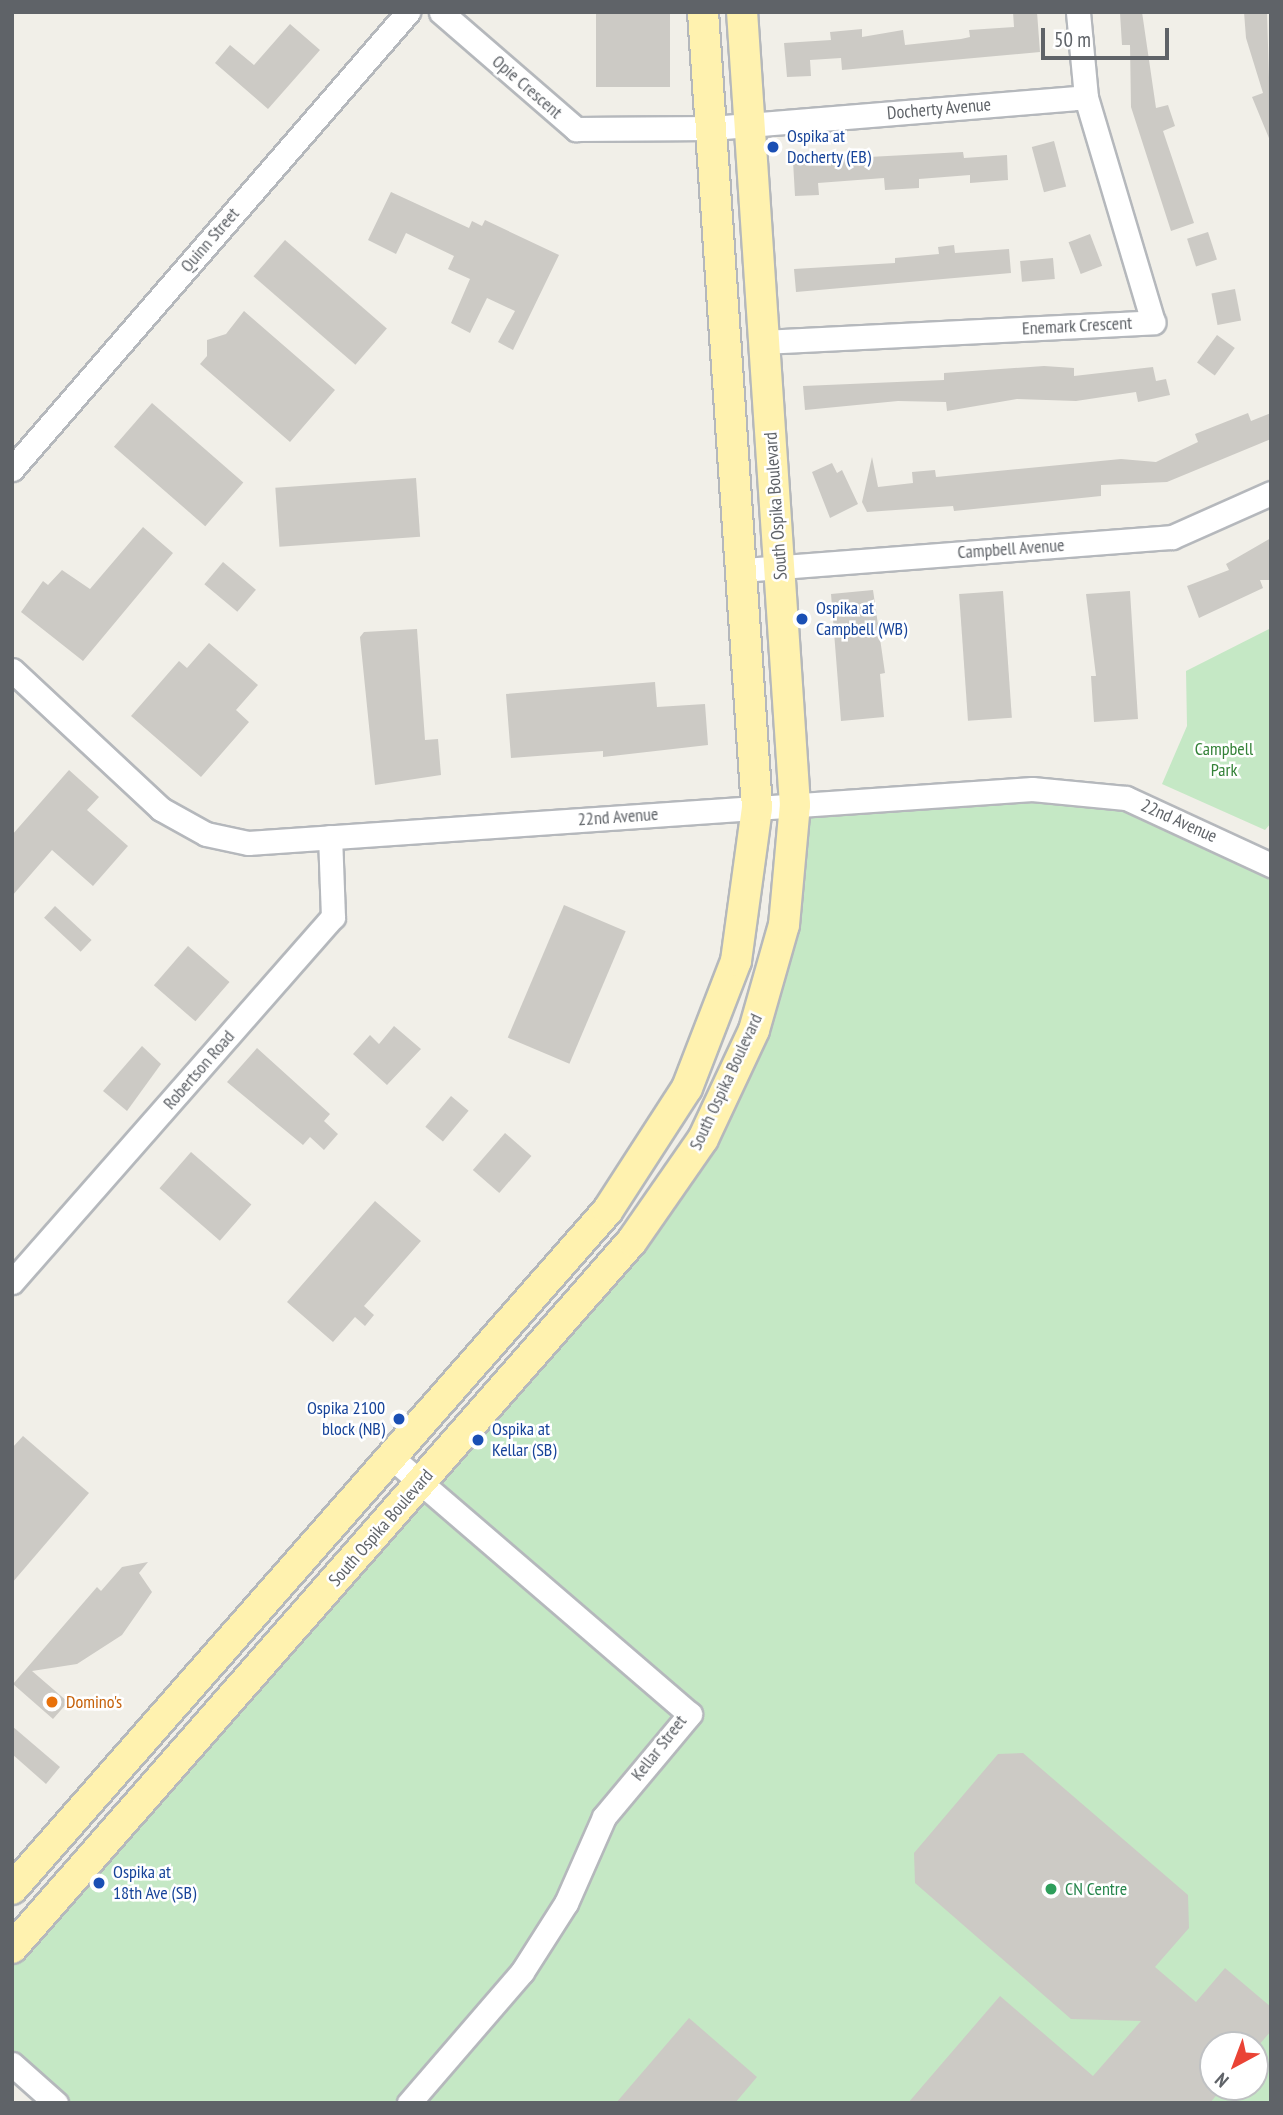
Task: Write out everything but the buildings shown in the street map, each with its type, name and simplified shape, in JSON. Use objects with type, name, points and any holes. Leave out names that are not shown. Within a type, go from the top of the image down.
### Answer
[{"type":"main road","name":"South Ospika Boulevard","points":[[12,1889],[608,1210],[687,1088],[736,961],[757,808],[743,570],[703,12]]},
{"type":"main road","name":"South Ospika Boulevard","points":[[12,1948],[632,1241],[704,1139],[754,1030],[784,925],[795,805],[742,12]]},
{"type":"street","name":"Quinn Street","points":[[12,469],[408,12]]},
{"type":"street","name":"Opie Crescent","points":[[441,12],[576,130],[712,128],[749,124]]},
{"type":"street","name":"Enemark Crescent","points":[[764,342],[1153,322],[1086,97],[1078,12]]},
{"type":"street","name":"Docherty Avenue","points":[[749,124],[1086,97]]},
{"type":"street","name":"Campbell Avenue","points":[[743,570],[1172,537],[1271,493]]},
{"type":"street","name":"22nd Avenue","points":[[12,670],[161,809],[206,834],[248,843],[1032,789],[1126,798],[1271,865]]},
{"type":"street","name":"Robertson Road","points":[[12,1282],[333,917],[330,837]]},
{"type":"street","name":"Kellar Street","points":[[391,1457],[419,1484],[690,1714],[604,1817],[566,1903],[523,1972],[409,2103]]},
{"type":"street","points":[[12,2064],[56,2103]]},
{"type":"green space","name":"Campbell Park","points":[[1271,628],[1271,823],[1265,830],[1162,784],[1187,726],[1186,671]]},
{"type":"green space","points":[[1072,788],[1234,843],[1271,871],[1271,2103],[61,2103],[12,2061],[12,1951],[617,1255],[754,1032],[796,809]]},
{"type":"place","name":"Ospika at Docherty (EB)","points":[[773,147]]},
{"type":"place","name":"Ospika at Campbell (WB)","points":[[802,619]]},
{"type":"place","name":"Ospika 2100 block (NB)","points":[[399,1419]]},
{"type":"place","name":"Ospika at Kellar (SB)","points":[[478,1440]]},
{"type":"place","name":"Domino's","points":[[52,1702]]},
{"type":"place","name":"Ospika at 18th Ave (SB)","points":[[99,1883]]},
{"type":"place","name":"CN Centre","points":[[1051,1889]]}]
